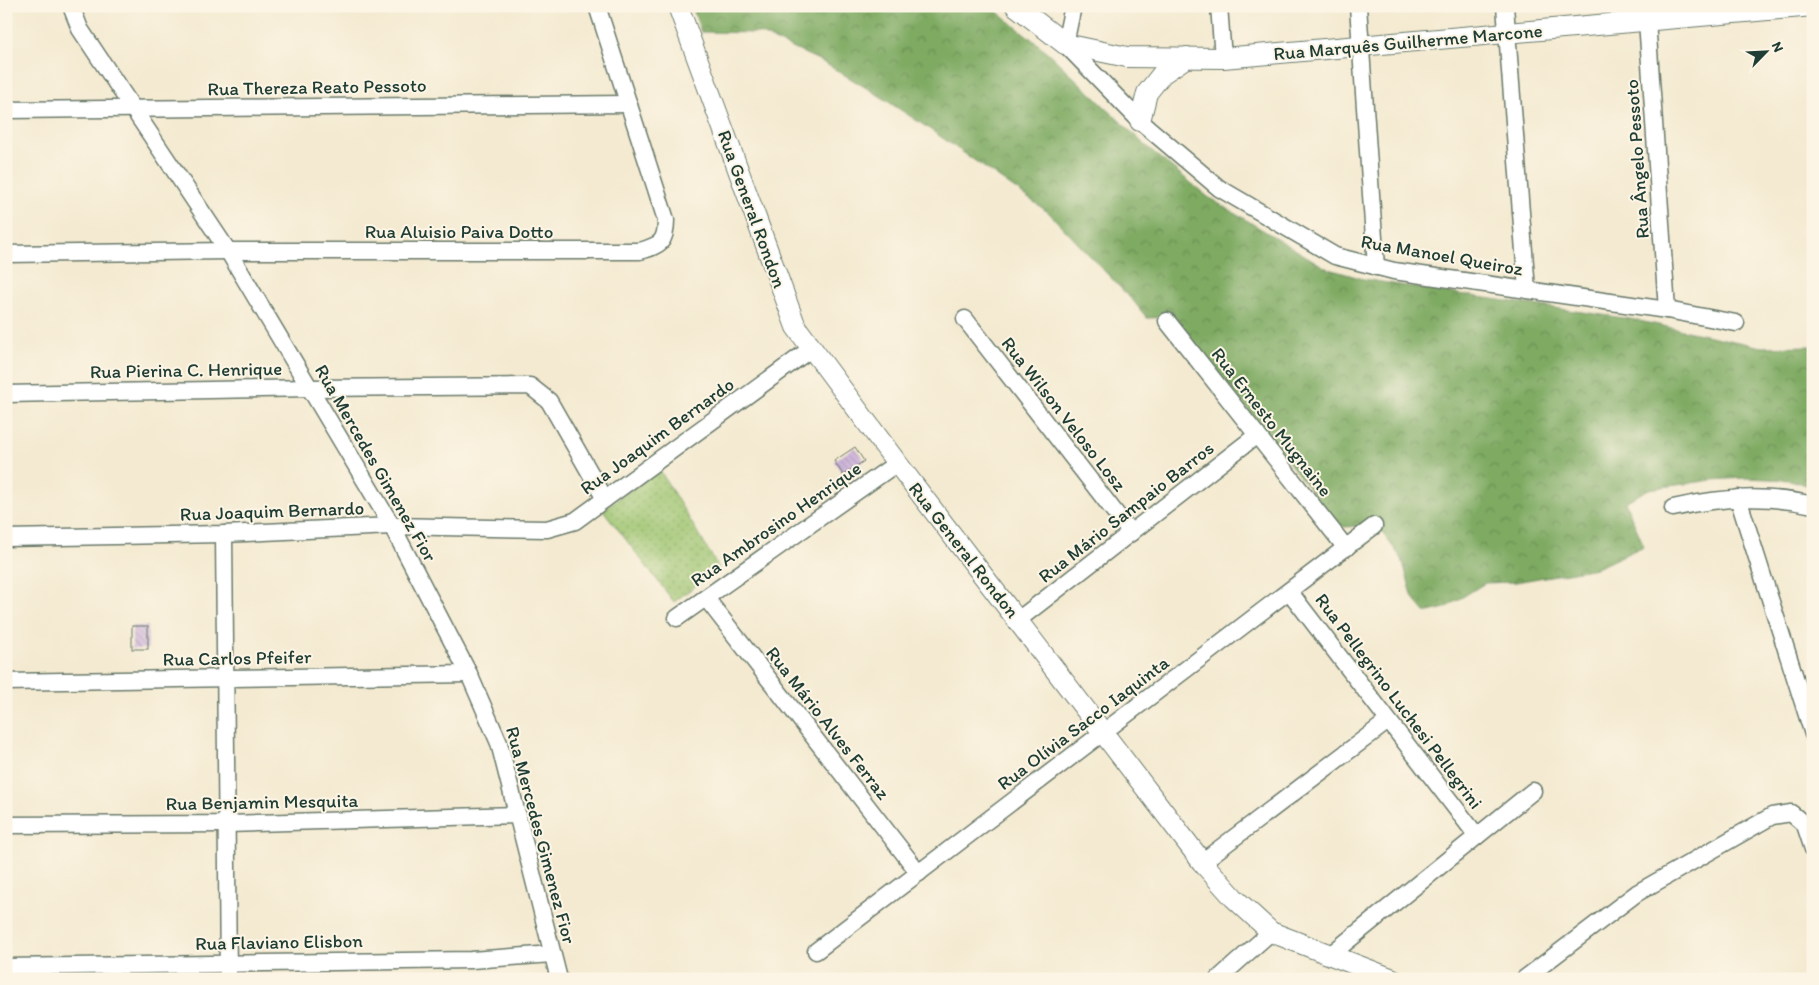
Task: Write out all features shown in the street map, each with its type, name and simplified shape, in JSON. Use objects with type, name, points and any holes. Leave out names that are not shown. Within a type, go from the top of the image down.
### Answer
[{"type":"street","name":"Rua Mercedes Gimenez Fior","points":[[71,6],[80,30],[228,251],[310,388],[392,526],[469,674],[499,743],[559,979]]},
{"type":"street","name":"Rua Aluisio Paiva Dotto","points":[[6,254],[228,251],[640,251],[656,246],[666,234],[666,220],[597,6]]},
{"type":"street","name":"Rua General Rondon","points":[[678,6],[796,326],[812,348],[897,463],[1202,862],[1234,898],[1271,932],[1393,979]]},
{"type":"street","name":"Rua Marquês Guilherme Marcone","points":[[1016,6],[1065,44],[1127,57],[1223,58],[1507,33],[1646,14],[1805,7]]},
{"type":"street","points":[[1065,44],[1072,6]]},
{"type":"street","points":[[1219,6],[1223,58]]},
{"type":"street","points":[[1358,6],[1376,267]]},
{"type":"street","points":[[1505,6],[1527,290]]},
{"type":"street","name":"Rua Ângelo Pessoto","points":[[1646,14],[1667,310]]},
{"type":"street","name":"Rua Manoel Queiroz","points":[[1065,44],[1140,121],[1219,188],[1335,256],[1394,271],[1667,310],[1736,322]]},
{"type":"street","points":[[1140,121],[1148,93],[1162,74],[1187,57]]},
{"type":"street","name":"Rua Thereza Reato Pessoto","points":[[6,110],[629,104]]},
{"type":"street","name":"Rua Wilson Veloso Losz","points":[[964,319],[1131,533]]},
{"type":"street","name":"Rua Ernesto Mugnaine","points":[[1167,321],[1346,548]]},
{"type":"street","name":"Rua Joaquim Bernardo","points":[[6,538],[224,534],[392,526],[547,529],[575,521],[812,348]]},
{"type":"street","name":"Rua Pierina C. Henrique","points":[[6,394],[530,386],[549,401],[604,499]]},
{"type":"street","name":"Rua Mário Sampaio Barros","points":[[1018,620],[1257,436]]},
{"type":"street","name":"Rua Ambrosino Henrique","points":[[677,618],[897,463]]},
{"type":"street","points":[[1673,508],[1694,503],[1738,498],[1777,499],[1813,505]]},
{"type":"street","points":[[1738,498],[1813,734]]},
{"type":"street","name":"Rua Olívia Sacco Iaquinta","points":[[816,951],[1374,526]]},
{"type":"street","points":[[224,534],[228,971]]},
{"type":"street","name":"Rua Pellegrino Luchesi Pellegrini","points":[[1289,591],[1477,836]]},
{"type":"street","name":"Rua Mário Alves Ferraz","points":[[706,598],[918,873]]},
{"type":"street","name":"Rua Carlos Pfeifer","points":[[6,682],[469,674]]},
{"type":"street","points":[[1202,862],[1388,720]]},
{"type":"street","points":[[1330,955],[1533,792]]},
{"type":"street","points":[[1524,979],[1637,893],[1772,816],[1791,813],[1805,825],[1813,849]]},
{"type":"street","name":"Rua Benjamin Mesquita","points":[[6,825],[227,824],[518,815]]},
{"type":"street","points":[[1218,979],[1271,932]]},
{"type":"street","name":"Rua Flaviano Elisbon","points":[[6,967],[228,971],[471,960],[552,954]]},
{"type":"green space","points":[[692,6],[990,6],[1044,49],[1145,145],[1208,197],[1326,268],[1363,279],[1630,319],[1762,347],[1813,346],[1813,487],[1790,480],[1745,478],[1712,480],[1649,489],[1625,502],[1644,546],[1596,568],[1516,582],[1485,583],[1445,608],[1426,613],[1413,598],[1402,559],[1372,519],[1361,526],[1343,527],[1333,519],[1175,317],[1147,318],[1048,212],[875,93],[821,61],[759,33],[701,32]]},
{"type":"green space","points":[[659,469],[719,568],[674,602],[603,510]]},
{"type":"building","points":[[855,447],[864,461],[843,475],[834,461]]},
{"type":"building","points":[[132,626],[148,626],[148,649],[132,649]]}]
